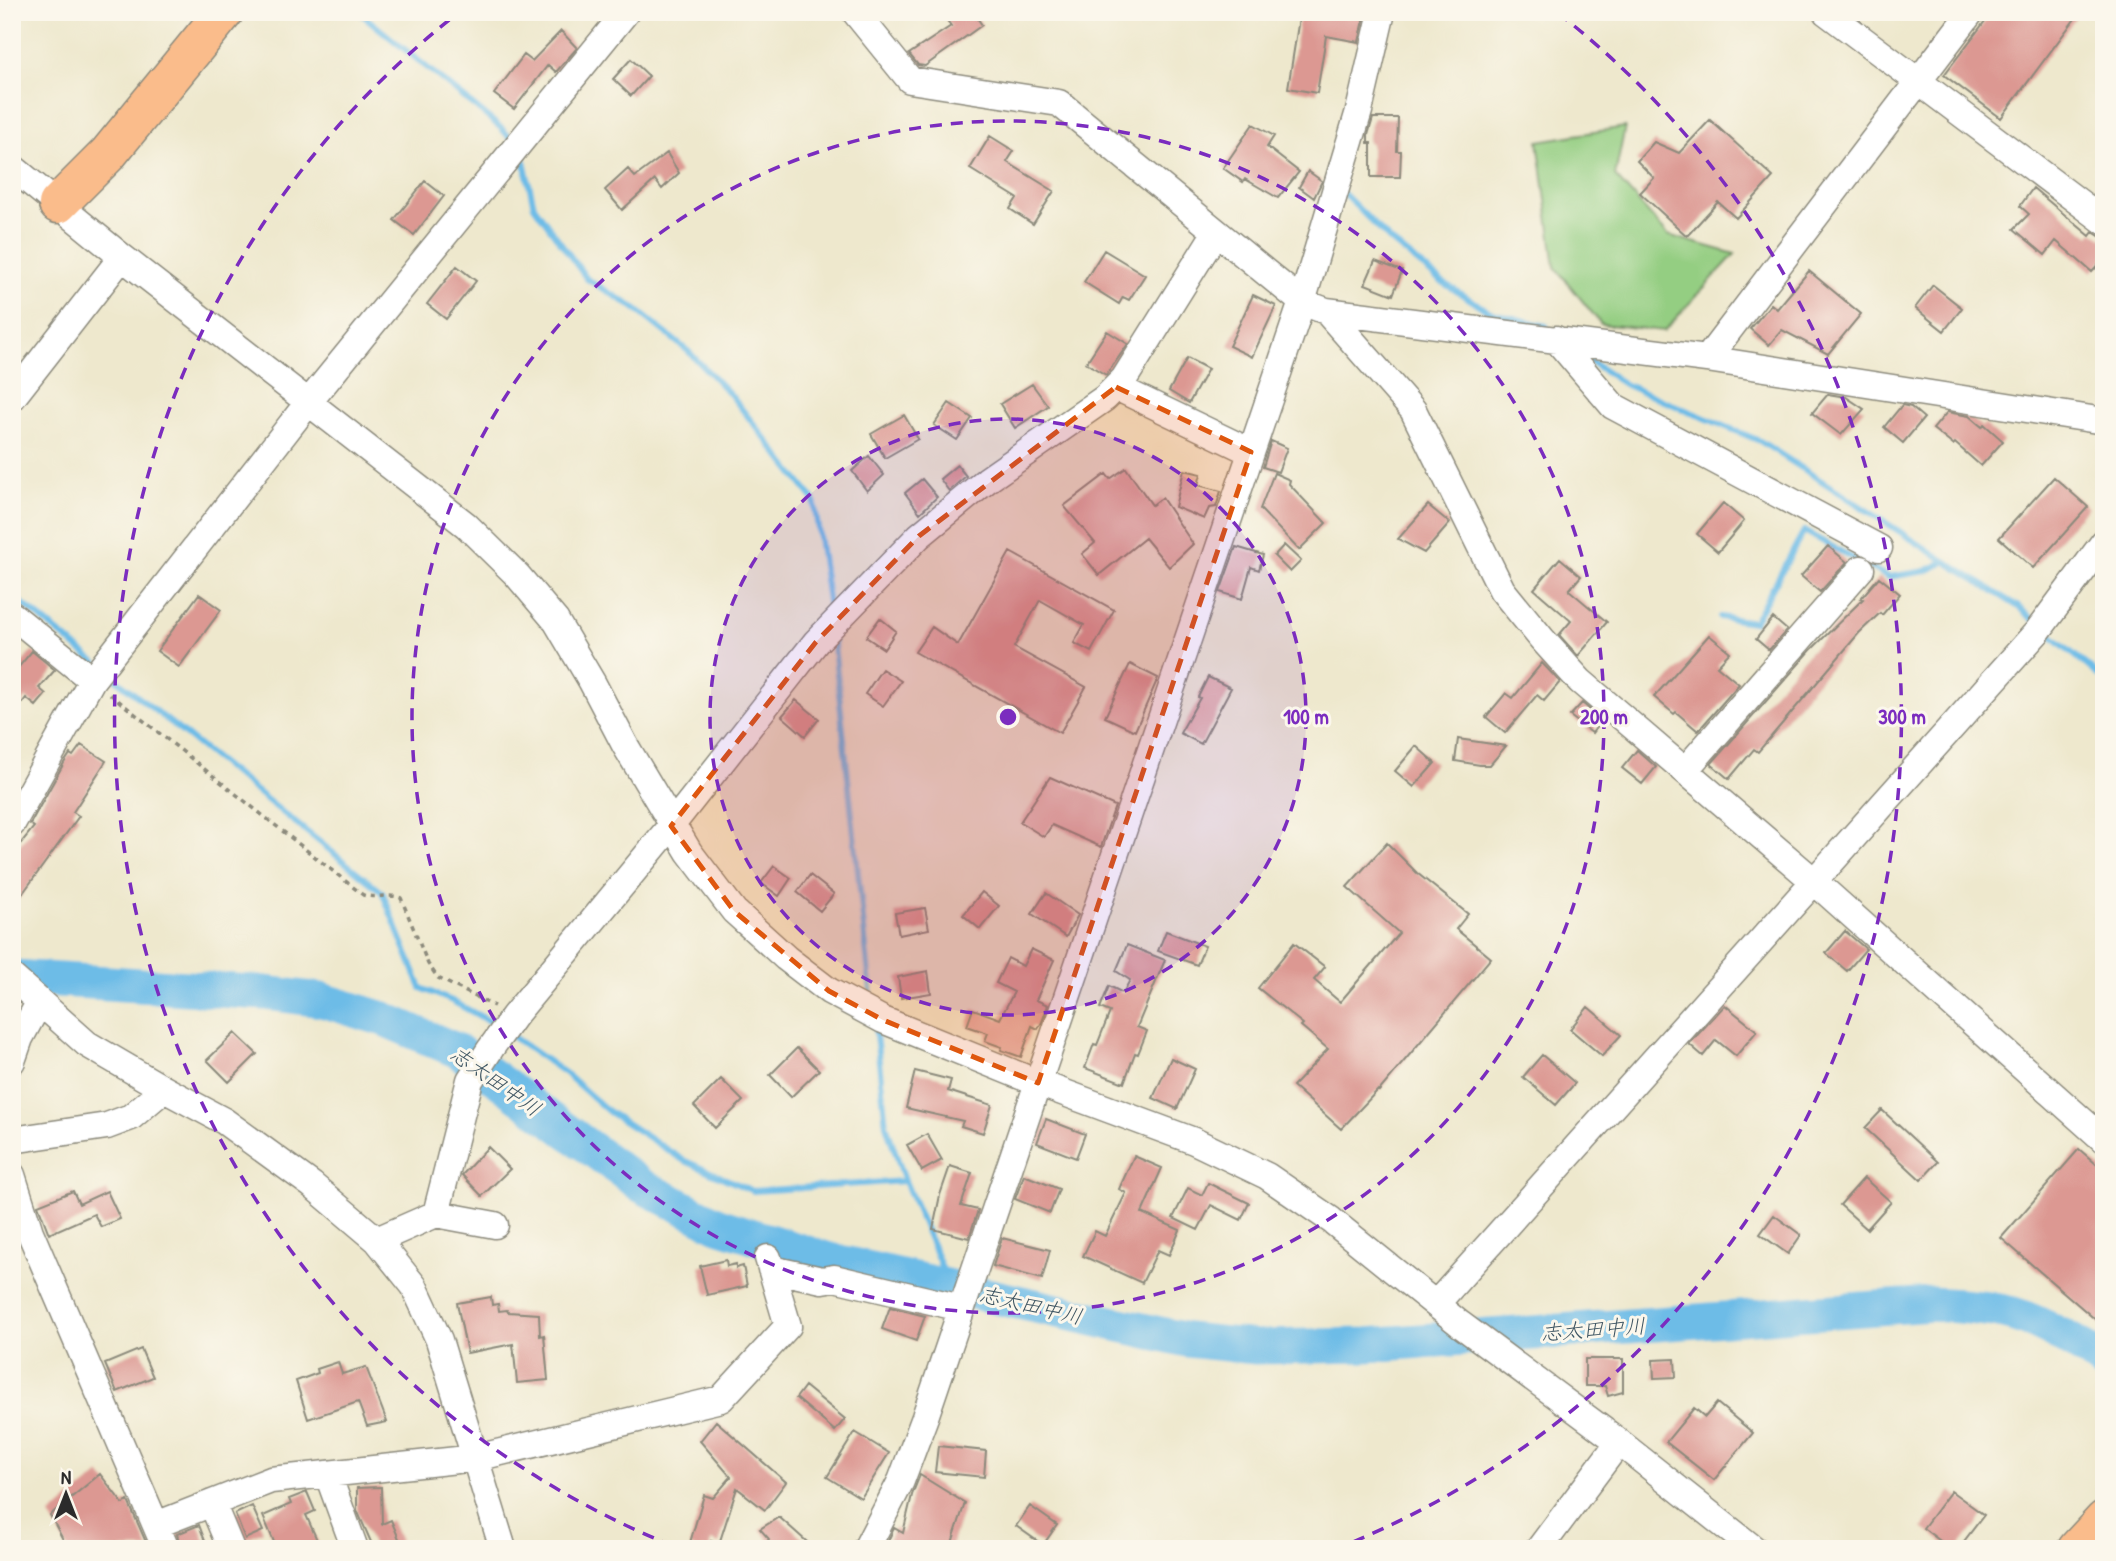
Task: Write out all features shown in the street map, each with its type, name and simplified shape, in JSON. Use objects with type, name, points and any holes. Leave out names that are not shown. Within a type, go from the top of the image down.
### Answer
[{"type":"highway","points":[[58,204],[94,143],[198,12]]},
{"type":"highway","points":[[58,204],[108,154],[224,12]]},
{"type":"highway","points":[[2077,1549],[2104,1521]]},
{"type":"street","points":[[12,824],[92,680],[307,403],[626,12]]},
{"type":"street","points":[[855,12],[910,80],[1059,103],[1216,232],[1314,307],[1413,410],[1502,590],[1580,681],[1815,882],[2104,1140]]},
{"type":"street","points":[[871,1548],[901,1481],[1251,452],[1314,307],[1382,12]]},
{"type":"street","points":[[1826,12],[2104,221]]},
{"type":"street","points":[[1707,359],[1971,12]]},
{"type":"street","points":[[12,167],[307,403],[466,525],[517,575],[556,621],[671,826],[734,911],[786,958],[829,991],[883,1020],[1038,1083],[1194,1141],[1267,1177],[1331,1220],[1460,1324],[1619,1442],[1754,1549]]},
{"type":"street","points":[[436,1214],[470,1080],[503,1032],[816,642],[919,536],[987,480],[1105,397],[1124,379],[1216,232]]},
{"type":"street","points":[[12,398],[122,257]]},
{"type":"street","points":[[1314,307],[1707,359],[2104,421]]},
{"type":"street","points":[[1568,341],[1613,406],[1879,548]]},
{"type":"street","points":[[1116,387],[1251,452]]},
{"type":"street","points":[[1436,1304],[2041,627],[2104,541]]},
{"type":"street","points":[[1685,770],[1861,569]]},
{"type":"street","points":[[12,615],[92,680]]},
{"type":"street","points":[[12,977],[87,1045],[163,1090],[224,1121],[312,1185],[377,1240],[415,1286],[439,1340],[503,1549]]},
{"type":"street","points":[[12,1061],[36,1001]]},
{"type":"street","points":[[12,1140],[107,1126],[131,1117],[163,1090]]},
{"type":"street","points":[[12,1175],[30,1232],[161,1537],[212,1503],[271,1480],[476,1458],[721,1399],[788,1326],[770,1264],[822,1280],[834,1278],[962,1305]]},
{"type":"street","points":[[377,1240],[436,1214],[495,1225]]},
{"type":"street","points":[[1539,1549],[1619,1442]]},
{"type":"street","points":[[328,1475],[355,1549]]},
{"type":"street","points":[[212,1503],[231,1549]]},
{"type":"path","points":[[92,680],[363,895],[377,899],[392,894],[401,898],[428,964],[438,978],[503,1032]]},
{"type":"highlighted area","points":[[1116,387],[1251,452],[1038,1083],[883,1020],[829,991],[734,911],[671,826],[816,642],[919,536]]},
{"type":"green space","points":[[1625,127],[1615,176],[1668,235],[1735,254],[1664,331],[1601,324],[1555,267],[1538,141]]},
{"type":"building","points":[[941,12],[973,12],[982,25],[925,66],[918,65],[909,54],[951,26]]},
{"type":"building","points":[[1300,12],[1346,12],[1365,16],[1359,42],[1326,36],[1317,93],[1288,88]]},
{"type":"building","points":[[1992,12],[2080,12],[2001,118],[1944,75]]},
{"type":"building","points":[[561,31],[577,48],[556,72],[548,65],[514,109],[494,94],[524,55],[532,61]]},
{"type":"building","points":[[631,59],[649,76],[631,96],[613,79]]},
{"type":"building","points":[[1373,118],[1398,118],[1397,151],[1401,151],[1400,177],[1371,177],[1371,143],[1368,143],[1368,135]]},
{"type":"building","points":[[1710,120],[1773,177],[1736,218],[1718,202],[1687,236],[1640,193],[1654,178],[1637,161],[1654,142],[1679,153]]},
{"type":"building","points":[[1253,124],[1274,136],[1267,147],[1299,172],[1278,198],[1245,179],[1243,182],[1223,168]]},
{"type":"building","points":[[990,136],[1014,151],[1007,162],[1054,191],[1033,224],[1010,209],[1017,198],[970,169]]},
{"type":"building","points":[[667,153],[679,173],[662,189],[655,180],[622,210],[605,190],[628,169],[635,177]]},
{"type":"building","points":[[1308,171],[1322,181],[1314,198],[1299,187]]},
{"type":"building","points":[[425,181],[444,196],[414,235],[394,220]]},
{"type":"building","points":[[2033,188],[2090,236],[2093,232],[2104,239],[2104,259],[2092,272],[2056,241],[2045,255],[2014,229],[2029,214],[2020,206]]},
{"type":"building","points":[[1104,250],[1145,275],[1129,300],[1123,297],[1119,304],[1084,282]]},
{"type":"building","points":[[1375,261],[1402,271],[1393,295],[1365,284]]},
{"type":"building","points":[[457,266],[476,281],[446,319],[427,304]]},
{"type":"building","points":[[1809,271],[1861,314],[1828,354],[1782,330],[1769,345],[1750,329],[1771,304],[1777,309]]},
{"type":"building","points":[[1933,285],[1962,308],[1944,331],[1915,308]]},
{"type":"building","points":[[1253,295],[1276,306],[1252,357],[1229,346]]},
{"type":"building","points":[[1107,331],[1128,344],[1106,375],[1086,363]]},
{"type":"building","points":[[1187,358],[1208,369],[1189,403],[1169,391]]},
{"type":"building","points":[[1032,384],[1048,406],[1015,428],[1000,404]]},
{"type":"building","points":[[1828,394],[1846,397],[1864,409],[1841,435],[1812,413]]},
{"type":"building","points":[[949,403],[972,418],[957,440],[934,425]]},
{"type":"building","points":[[1902,405],[1911,407],[1924,418],[1903,443],[1884,427]]},
{"type":"building","points":[[1947,412],[1969,416],[1982,427],[1984,424],[2003,441],[1981,466],[1955,443],[1953,445],[1933,429]]},
{"type":"building","points":[[904,415],[918,439],[885,458],[871,434]]},
{"type":"building","points":[[1271,441],[1287,448],[1278,472],[1263,467]]},
{"type":"building","points":[[869,456],[884,475],[867,491],[852,471]]},
{"type":"building","points":[[957,465],[966,476],[949,491],[940,479]]},
{"type":"building","points":[[1126,468],[1152,505],[1162,498],[1193,544],[1169,567],[1145,538],[1099,575],[1082,554],[1095,543],[1064,506],[1106,474],[1110,479]]},
{"type":"building","points":[[1184,470],[1201,474],[1198,485],[1221,491],[1216,507],[1209,508],[1204,519],[1175,507]]},
{"type":"building","points":[[1274,473],[1290,480],[1289,484],[1326,523],[1299,550],[1260,509]]},
{"type":"building","points":[[2054,477],[2088,507],[2033,568],[1999,538]]},
{"type":"building","points":[[922,479],[937,497],[920,513],[905,493]]},
{"type":"building","points":[[1723,503],[1744,521],[1718,552],[1697,534]]},
{"type":"building","points":[[1428,505],[1450,523],[1424,553],[1398,539]]},
{"type":"building","points":[[1284,545],[1301,561],[1290,572],[1274,556]]},
{"type":"building","points":[[1828,546],[1847,562],[1820,592],[1801,576]]},
{"type":"building","points":[[1236,547],[1263,555],[1259,570],[1251,567],[1242,599],[1220,592]]},
{"type":"building","points":[[1010,552],[1114,610],[1091,652],[1074,643],[1084,625],[1040,600],[1014,647],[1086,687],[1060,733],[915,652],[932,627],[958,645]]},
{"type":"building","points":[[1560,558],[1581,576],[1569,590],[1607,622],[1578,656],[1559,635],[1571,621],[1534,589]]},
{"type":"building","points":[[1879,577],[1900,594],[1882,615],[1880,613],[1859,633],[1758,752],[1754,749],[1729,779],[1711,764],[1811,650],[1863,599],[1861,598]]},
{"type":"building","points":[[199,594],[221,610],[179,667],[157,651]]},
{"type":"building","points":[[880,618],[896,631],[884,649],[866,637]]},
{"type":"building","points":[[1773,618],[1787,630],[1769,650],[1756,639]]},
{"type":"building","points":[[1709,635],[1730,652],[1717,666],[1739,684],[1698,731],[1654,697]]},
{"type":"building","points":[[32,651],[55,670],[39,688],[46,694],[36,706],[26,698],[12,716],[12,675]]},
{"type":"building","points":[[1542,663],[1560,682],[1544,701],[1537,695],[1505,733],[1486,717],[1506,693],[1513,698]]},
{"type":"building","points":[[1130,664],[1158,678],[1135,731],[1105,717]]},
{"type":"building","points":[[882,669],[901,681],[883,706],[865,694]]},
{"type":"building","points":[[1208,677],[1231,688],[1201,744],[1180,733],[1200,698],[1198,697]]},
{"type":"building","points":[[796,700],[819,719],[805,736],[782,716]]},
{"type":"building","points":[[1582,703],[1602,720],[1592,733],[1570,716]]},
{"type":"building","points":[[1458,739],[1506,746],[1490,765],[1480,765],[1455,761]]},
{"type":"building","points":[[81,745],[106,761],[73,812],[79,816],[12,908],[12,854],[34,827],[30,824],[64,763]]},
{"type":"building","points":[[1416,746],[1435,763],[1414,787],[1395,771]]},
{"type":"building","points":[[1637,750],[1656,767],[1642,784],[1622,768]]},
{"type":"building","points":[[1050,777],[1115,806],[1101,847],[1052,825],[1044,837],[1020,822]]},
{"type":"building","points":[[1387,843],[1417,873],[1468,914],[1456,929],[1491,958],[1379,1091],[1341,1129],[1293,1086],[1328,1049],[1301,1026],[1303,1024],[1258,988],[1294,943],[1325,967],[1314,980],[1340,1002],[1399,933],[1347,887]]},
{"type":"building","points":[[774,866],[791,878],[779,896],[761,883]]},
{"type":"building","points":[[810,875],[834,894],[820,911],[797,892]]},
{"type":"building","points":[[982,892],[999,906],[980,929],[963,915]]},
{"type":"building","points":[[1046,893],[1078,915],[1066,937],[1032,914]]},
{"type":"building","points":[[925,908],[929,929],[899,935],[895,913]]},
{"type":"building","points":[[1166,931],[1205,946],[1197,965],[1158,951]]},
{"type":"building","points":[[1845,931],[1866,949],[1847,971],[1826,953]]},
{"type":"building","points":[[1127,945],[1165,960],[1137,1027],[1147,1031],[1124,1083],[1085,1068],[1110,1012],[1100,1008],[1109,986],[1123,993],[1130,980],[1116,971]]},
{"type":"building","points":[[1031,949],[1054,960],[1036,1000],[1048,1005],[1038,1029],[1032,1026],[1021,1057],[985,1041],[988,1033],[967,1026],[973,1009],[1000,1019],[1014,992],[996,983],[1008,958],[1023,966]]},
{"type":"building","points":[[928,971],[931,993],[901,998],[898,977]]},
{"type":"building","points":[[1725,1005],[1757,1031],[1736,1056],[1716,1040],[1703,1056],[1689,1044]]},
{"type":"building","points":[[1588,1007],[1621,1035],[1602,1056],[1570,1029]]},
{"type":"building","points":[[235,1033],[257,1054],[229,1082],[207,1060]]},
{"type":"building","points":[[797,1048],[819,1070],[791,1097],[770,1075]]},
{"type":"building","points":[[1542,1055],[1575,1083],[1556,1105],[1523,1077]]},
{"type":"building","points":[[1171,1058],[1195,1069],[1177,1109],[1153,1098]]},
{"type":"building","points":[[915,1071],[951,1080],[948,1091],[992,1105],[983,1133],[961,1126],[963,1121],[906,1108]]},
{"type":"building","points":[[721,1079],[743,1101],[715,1128],[694,1106]]},
{"type":"building","points":[[1882,1110],[1938,1162],[1921,1180],[1865,1128]]},
{"type":"building","points":[[1046,1119],[1085,1134],[1076,1158],[1037,1143]]},
{"type":"building","points":[[927,1134],[942,1160],[922,1171],[907,1145]]},
{"type":"building","points":[[488,1147],[510,1169],[482,1196],[462,1175]]},
{"type":"building","points":[[2079,1149],[2104,1171],[2104,1327],[2001,1238]]},
{"type":"building","points":[[1134,1156],[1162,1168],[1142,1213],[1180,1230],[1169,1255],[1158,1250],[1142,1283],[1083,1256],[1095,1231],[1105,1236],[1126,1193],[1119,1189]]},
{"type":"building","points":[[950,1166],[972,1173],[961,1206],[978,1210],[969,1238],[933,1229]]},
{"type":"building","points":[[1024,1175],[1059,1189],[1050,1213],[1015,1199]]},
{"type":"building","points":[[1864,1178],[1891,1202],[1867,1229],[1840,1205]]},
{"type":"building","points":[[1208,1183],[1249,1203],[1241,1220],[1211,1205],[1198,1230],[1173,1218],[1188,1188],[1202,1195]]},
{"type":"building","points":[[73,1191],[79,1204],[107,1191],[120,1219],[101,1227],[94,1214],[49,1234],[38,1205]]},
{"type":"building","points":[[1774,1215],[1801,1235],[1788,1254],[1760,1234]]},
{"type":"building","points":[[1002,1238],[1050,1250],[1042,1279],[993,1266]]},
{"type":"building","points":[[726,1260],[727,1266],[743,1266],[747,1286],[707,1295],[700,1266]]},
{"type":"building","points":[[491,1297],[492,1305],[498,1304],[499,1311],[539,1314],[540,1336],[544,1335],[548,1380],[517,1383],[513,1344],[467,1353],[457,1303]]},
{"type":"building","points":[[890,1307],[925,1316],[916,1341],[882,1329]]},
{"type":"building","points":[[141,1349],[153,1377],[117,1392],[105,1364]]},
{"type":"building","points":[[1585,1359],[1623,1359],[1623,1392],[1608,1396],[1605,1386],[1585,1386]]},
{"type":"building","points":[[1675,1359],[1676,1377],[1654,1378],[1653,1360]]},
{"type":"building","points":[[338,1362],[342,1374],[366,1367],[387,1422],[367,1426],[358,1402],[308,1419],[296,1381],[318,1373],[317,1369]]},
{"type":"building","points":[[805,1386],[845,1419],[835,1431],[796,1398]]},
{"type":"building","points":[[1717,1403],[1753,1433],[1714,1480],[1666,1442],[1694,1408],[1705,1417]]},
{"type":"building","points":[[716,1421],[786,1482],[765,1510],[737,1488],[719,1544],[711,1541],[709,1549],[700,1549],[689,1546],[704,1495],[713,1498],[731,1477],[700,1441]]},
{"type":"building","points":[[855,1432],[889,1453],[861,1498],[827,1477]]},
{"type":"building","points":[[938,1446],[986,1451],[984,1477],[935,1472]]},
{"type":"building","points":[[100,1474],[123,1504],[128,1501],[149,1549],[68,1549],[50,1515]]},
{"type":"building","points":[[920,1475],[965,1503],[950,1549],[898,1549],[887,1543],[894,1528],[903,1533]]},
{"type":"building","points":[[381,1487],[382,1524],[391,1520],[400,1541],[382,1549],[374,1549],[357,1510],[357,1488]]},
{"type":"building","points":[[1951,1491],[1984,1515],[1958,1549],[1951,1549],[1923,1528]]},
{"type":"building","points":[[307,1492],[315,1511],[306,1515],[321,1549],[277,1549],[263,1516],[291,1504],[289,1499]]},
{"type":"building","points":[[252,1506],[263,1531],[245,1539],[235,1514]]},
{"type":"building","points":[[1030,1506],[1057,1525],[1043,1545],[1016,1526]]},
{"type":"building","points":[[779,1517],[815,1549],[761,1549],[769,1539],[760,1529]]},
{"type":"building","points":[[199,1525],[208,1549],[181,1549],[177,1534]]},
{"type":"waterway","points":[[359,12],[501,128],[513,141]]},
{"type":"waterway","points":[[522,152],[534,206],[587,279],[633,307],[688,351],[730,394],[814,500],[830,615]]},
{"type":"waterway","points":[[1343,193],[1392,242],[1442,282],[1492,313],[1546,326]]},
{"type":"waterway","points":[[1588,360],[1624,384],[1760,441],[1945,561]]},
{"type":"waterway","points":[[1720,617],[1754,622],[1804,531],[1858,561]]},
{"type":"waterway","points":[[1868,566],[1888,577],[1926,571],[1945,561],[2017,606],[2035,621]]},
{"type":"waterway","points":[[12,595],[96,663]]},
{"type":"waterway","points":[[2046,631],[2104,680]]},
{"type":"waterway","points":[[833,636],[872,1004]]},
{"type":"waterway","points":[[107,672],[382,892],[421,988],[498,1026]]},
{"type":"waterway","name":"志太田中川","points":[[12,977],[266,993],[322,1000],[384,1019],[458,1051],[642,1186],[718,1225],[826,1259],[1187,1340],[1256,1347],[1367,1345],[1932,1304],[1983,1308],[2013,1314],[2061,1335],[2104,1364]]},
{"type":"waterway","points":[[875,1026],[886,1125],[905,1181],[950,1287]]},
{"type":"waterway","points":[[510,1035],[565,1073],[609,1112],[683,1160],[753,1191],[905,1181]]}]
